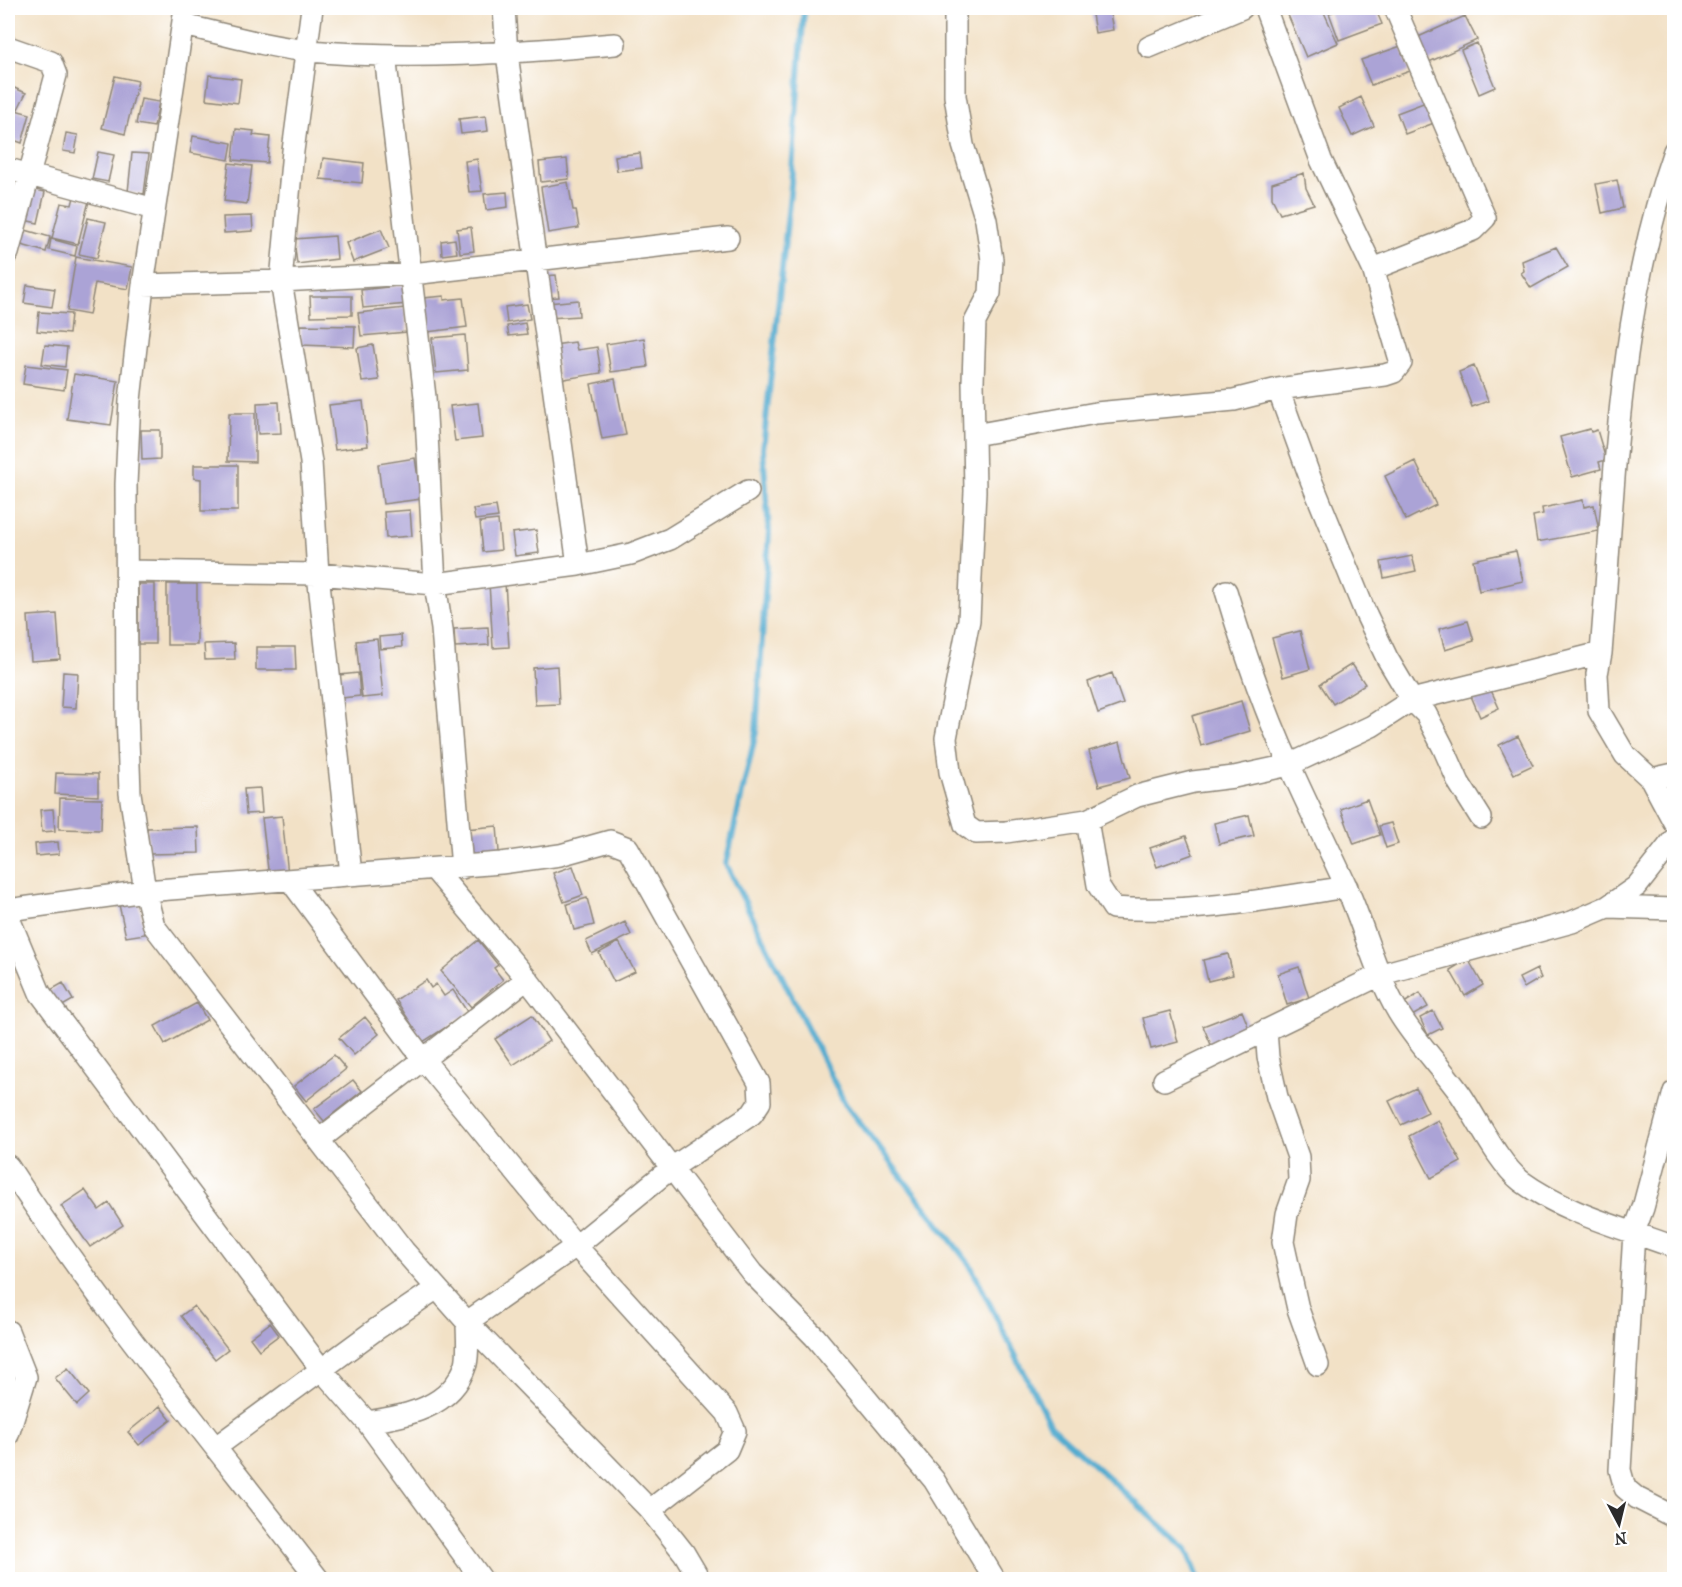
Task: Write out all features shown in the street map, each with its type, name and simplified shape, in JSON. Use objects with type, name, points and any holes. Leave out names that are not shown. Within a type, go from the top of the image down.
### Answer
[{"type":"street","points":[[312,8],[281,281],[311,462],[318,574],[351,874]]},
{"type":"street","points":[[504,8],[507,54],[578,565]]},
{"type":"street","points":[[955,8],[955,96],[963,145],[986,220],[992,260],[990,294],[975,322],[975,491],[969,620],[946,738],[950,772],[965,825],[976,833],[1006,832],[1087,820],[1137,796],[1193,782],[1234,777],[1289,765],[1372,726],[1412,700],[1601,653]]},
{"type":"street","points":[[1149,47],[1242,8]]},
{"type":"street","points":[[974,435],[1096,414],[1234,400],[1278,389],[1385,375],[1394,372],[1401,363],[1397,343],[1373,269],[1321,160],[1265,8]]},
{"type":"street","points":[[1373,269],[1473,230],[1485,218],[1395,8]]},
{"type":"street","points":[[615,44],[507,54],[385,55],[306,51],[184,16],[143,285],[130,400],[126,484],[128,571],[126,711],[130,794],[145,891],[154,926],[404,1251],[467,1322],[650,1510],[684,1553],[700,1580]]},
{"type":"street","points":[[8,47],[51,62],[55,68],[45,119],[17,172],[8,253]]},
{"type":"street","points":[[385,55],[425,397],[435,584],[442,628],[462,868]]},
{"type":"street","points":[[1674,151],[1635,298],[1622,385],[1601,653],[1597,674],[1599,711],[1625,755],[1651,779],[1674,822]]},
{"type":"street","points":[[17,172],[154,209]]},
{"type":"street","points":[[143,285],[412,274],[728,238]]},
{"type":"street","points":[[1278,389],[1311,480],[1365,612],[1387,658],[1412,700],[1426,714],[1459,783],[1481,818]]},
{"type":"street","points":[[128,571],[318,574],[435,584],[578,565],[631,554],[670,539],[748,491]]},
{"type":"street","points":[[1226,591],[1246,657],[1289,765],[1347,887],[1397,1010],[1418,1041],[1460,1095],[1490,1142],[1519,1179],[1568,1209],[1597,1222],[1634,1232],[1674,1247]]},
{"type":"street","points":[[1651,779],[1674,774]]},
{"type":"street","points":[[1087,820],[1098,885],[1113,908],[1143,910],[1233,904],[1347,887]]},
{"type":"street","points":[[1164,1080],[1382,974],[1572,922],[1607,907],[1637,886],[1674,839]]},
{"type":"street","points":[[8,910],[145,891],[351,874],[462,868],[560,855],[610,841],[628,848],[759,1083],[760,1102],[752,1114],[670,1169],[576,1246],[467,1322]]},
{"type":"street","points":[[434,869],[527,979],[670,1169],[752,1273],[815,1337],[927,1472],[981,1553],[995,1580]]},
{"type":"street","points":[[290,880],[423,1059],[576,1246],[727,1413],[735,1431],[727,1450],[650,1510]]},
{"type":"street","points":[[1607,907],[1674,909]]},
{"type":"street","points":[[8,916],[40,993],[321,1369],[367,1422],[482,1580]]},
{"type":"street","points":[[320,1139],[527,979]]},
{"type":"street","points":[[1266,1030],[1268,1057],[1277,1097],[1298,1157],[1299,1180],[1287,1214],[1283,1242],[1298,1309],[1318,1365]]},
{"type":"street","points":[[1674,1092],[1643,1208],[1634,1232],[1620,1470],[1625,1488],[1637,1498],[1674,1517]]},
{"type":"street","points":[[8,1166],[37,1212],[319,1580]]},
{"type":"street","points":[[216,1447],[321,1369],[437,1288]]},
{"type":"street","points":[[367,1422],[428,1408],[442,1399],[455,1386],[466,1364],[467,1322]]},
{"type":"street","points":[[8,1332],[26,1377],[8,1435]]},
{"type":"building","points":[[1091,8],[1109,8],[1113,30],[1095,33]]},
{"type":"building","points":[[1285,8],[1322,8],[1338,43],[1306,57]]},
{"type":"building","points":[[1344,8],[1375,8],[1382,24],[1339,40],[1329,13]]},
{"type":"building","points":[[1465,16],[1477,40],[1427,63],[1416,38]]},
{"type":"building","points":[[1477,43],[1495,87],[1479,94],[1461,50]]},
{"type":"building","points":[[1401,46],[1410,71],[1371,85],[1361,60]]},
{"type":"building","points":[[209,75],[241,79],[238,103],[206,99]]},
{"type":"building","points":[[115,76],[138,81],[125,134],[102,128]]},
{"type":"building","points":[[12,87],[26,93],[18,109],[8,104]]},
{"type":"building","points":[[1361,97],[1374,126],[1352,136],[1339,108]]},
{"type":"building","points":[[141,99],[159,102],[154,127],[136,124]]},
{"type":"building","points":[[1426,102],[1434,123],[1405,134],[1397,113]]},
{"type":"building","points":[[8,108],[30,114],[22,143],[8,138]]},
{"type":"building","points":[[486,116],[488,131],[461,134],[459,119]]},
{"type":"building","points":[[236,129],[254,131],[253,135],[270,137],[267,163],[233,160]]},
{"type":"building","points":[[66,133],[78,135],[75,153],[63,151]]},
{"type":"building","points":[[193,136],[232,143],[229,160],[190,153]]},
{"type":"building","points":[[98,152],[114,155],[108,182],[92,179]]},
{"type":"building","points":[[132,153],[149,154],[144,194],[128,192]]},
{"type":"building","points":[[640,153],[642,168],[617,171],[615,156]]},
{"type":"building","points":[[323,158],[364,163],[362,183],[320,179]]},
{"type":"building","points":[[477,159],[482,191],[469,192],[465,161]]},
{"type":"building","points":[[567,159],[569,179],[541,182],[539,162]]},
{"type":"building","points":[[229,163],[252,166],[247,204],[224,201]]},
{"type":"building","points":[[1304,173],[1306,188],[1314,204],[1280,214],[1272,198],[1272,183]]},
{"type":"building","points":[[1617,180],[1623,208],[1602,213],[1596,184]]},
{"type":"building","points":[[568,182],[579,228],[548,233],[541,187]]},
{"type":"building","points":[[31,189],[45,192],[38,223],[24,220]]},
{"type":"building","points":[[507,192],[508,207],[486,210],[484,194]]},
{"type":"building","points":[[74,197],[89,201],[78,244],[52,238],[61,203],[72,205]]},
{"type":"building","points":[[252,216],[253,231],[224,233],[223,217]]},
{"type":"building","points":[[88,218],[106,222],[97,258],[79,254]]},
{"type":"building","points":[[471,227],[474,251],[460,253],[457,229]]},
{"type":"building","points":[[22,229],[50,237],[46,252],[18,244]]},
{"type":"building","points":[[381,229],[389,248],[353,262],[346,243]]},
{"type":"building","points":[[335,236],[337,259],[297,264],[294,239]]},
{"type":"building","points":[[51,239],[77,246],[75,256],[49,250]]},
{"type":"building","points":[[455,239],[457,253],[442,255],[441,241]]},
{"type":"building","points":[[1556,247],[1568,267],[1531,288],[1521,273],[1524,271],[1522,261]]},
{"type":"building","points":[[76,257],[132,267],[128,289],[95,283],[89,315],[67,311]]},
{"type":"building","points":[[556,275],[559,297],[546,298],[544,276]]},
{"type":"building","points":[[27,285],[55,289],[52,307],[24,303]]},
{"type":"building","points":[[406,285],[408,304],[363,308],[361,290]]},
{"type":"building","points":[[310,296],[352,296],[352,315],[311,316]]},
{"type":"building","points":[[444,296],[444,300],[463,298],[467,327],[427,332],[423,298]]},
{"type":"building","points":[[578,300],[579,316],[549,318],[548,303]]},
{"type":"building","points":[[527,304],[530,319],[507,323],[505,307]]},
{"type":"building","points":[[405,308],[407,332],[361,336],[358,313]]},
{"type":"building","points":[[39,312],[71,314],[69,334],[37,331]]},
{"type":"building","points":[[525,323],[527,334],[509,336],[507,326]]},
{"type":"building","points":[[301,325],[355,326],[354,347],[301,345]]},
{"type":"building","points":[[465,335],[468,370],[436,373],[432,338]]},
{"type":"building","points":[[644,338],[648,367],[611,372],[606,344]]},
{"type":"building","points":[[575,342],[577,350],[597,347],[601,373],[559,380],[554,345]]},
{"type":"building","points":[[45,345],[67,347],[65,367],[42,364]]},
{"type":"building","points":[[373,345],[379,380],[362,382],[357,348]]},
{"type":"building","points":[[26,365],[67,370],[64,390],[23,384]]},
{"type":"building","points":[[1474,366],[1488,401],[1472,407],[1459,372]]},
{"type":"building","points":[[74,374],[118,381],[111,425],[67,419]]},
{"type":"building","points":[[615,379],[626,435],[602,439],[591,384]]},
{"type":"building","points":[[363,401],[368,446],[335,450],[329,405]]},
{"type":"building","points":[[279,402],[281,433],[258,434],[257,403]]},
{"type":"building","points":[[478,403],[482,438],[455,441],[450,406]]},
{"type":"building","points":[[229,413],[255,413],[255,462],[228,461]]},
{"type":"building","points":[[1590,429],[1591,432],[1597,430],[1606,460],[1599,462],[1601,469],[1572,477],[1560,437]]},
{"type":"building","points":[[141,430],[160,430],[160,459],[142,460]]},
{"type":"building","points":[[415,458],[421,499],[383,504],[378,464]]},
{"type":"building","points":[[1415,461],[1436,505],[1406,520],[1385,476]]},
{"type":"building","points":[[194,465],[238,465],[238,511],[201,511],[201,479],[194,478]]},
{"type":"building","points":[[1583,500],[1584,507],[1594,505],[1599,531],[1537,542],[1533,516],[1543,514],[1542,508]]},
{"type":"building","points":[[496,506],[498,517],[475,520],[473,509]]},
{"type":"building","points":[[410,510],[412,536],[386,538],[384,512]]},
{"type":"building","points":[[498,520],[501,550],[483,552],[480,522]]},
{"type":"building","points":[[536,530],[539,553],[515,556],[512,533]]},
{"type":"building","points":[[1516,551],[1523,581],[1479,591],[1473,560]]},
{"type":"building","points":[[1412,556],[1416,571],[1384,578],[1381,562]]},
{"type":"building","points":[[505,582],[509,647],[493,648],[489,583]]},
{"type":"building","points":[[138,584],[155,584],[155,644],[138,644]]},
{"type":"building","points":[[167,584],[197,584],[197,645],[167,645]]},
{"type":"building","points":[[57,614],[60,659],[31,661],[28,616]]},
{"type":"building","points":[[1468,621],[1474,641],[1445,650],[1439,629]]},
{"type":"building","points":[[488,627],[489,645],[455,647],[454,629]]},
{"type":"building","points":[[1300,631],[1310,669],[1283,677],[1272,638]]},
{"type":"building","points":[[401,635],[402,647],[380,649],[379,637]]},
{"type":"building","points":[[377,639],[383,696],[362,698],[356,641]]},
{"type":"building","points":[[234,643],[235,659],[205,660],[204,644]]},
{"type":"building","points":[[256,647],[295,647],[296,670],[256,670]]},
{"type":"building","points":[[1352,664],[1365,684],[1333,704],[1320,684]]},
{"type":"building","points":[[557,666],[559,704],[535,705],[533,668]]},
{"type":"building","points":[[63,672],[78,673],[76,708],[61,707]]},
{"type":"building","points":[[358,673],[360,696],[332,699],[330,676]]},
{"type":"building","points":[[1112,673],[1123,704],[1098,713],[1088,682]]},
{"type":"building","points":[[1490,688],[1499,708],[1480,717],[1471,696]]},
{"type":"building","points":[[1241,701],[1250,731],[1201,746],[1192,716]]},
{"type":"building","points":[[1518,736],[1533,765],[1514,774],[1499,745]]},
{"type":"building","points":[[1120,742],[1130,778],[1099,786],[1089,751]]},
{"type":"building","points":[[56,773],[98,774],[98,796],[55,794]]},
{"type":"building","points":[[260,788],[262,813],[246,814],[244,789]]},
{"type":"building","points":[[60,798],[102,799],[101,830],[59,829]]},
{"type":"building","points":[[1367,799],[1380,835],[1354,844],[1341,809]]},
{"type":"building","points":[[53,809],[55,831],[42,832],[40,810]]},
{"type":"building","points":[[1249,815],[1254,836],[1219,844],[1214,823]]},
{"type":"building","points":[[282,816],[288,875],[269,878],[262,818]]},
{"type":"building","points":[[1391,823],[1398,844],[1386,848],[1379,826]]},
{"type":"building","points":[[497,826],[499,852],[468,856],[465,829]]},
{"type":"building","points":[[198,827],[199,853],[148,854],[147,828]]},
{"type":"building","points":[[1186,836],[1193,854],[1157,867],[1150,848]]},
{"type":"building","points":[[58,842],[59,854],[36,856],[35,844]]},
{"type":"building","points":[[573,866],[583,895],[564,902],[553,873]]},
{"type":"building","points":[[137,896],[145,934],[126,937],[118,900]]},
{"type":"building","points":[[587,898],[594,925],[574,930],[567,904]]},
{"type":"building","points":[[625,922],[631,935],[592,954],[586,941]]},
{"type":"building","points":[[478,940],[498,965],[494,968],[503,980],[471,1007],[441,971]]},
{"type":"building","points":[[619,942],[635,972],[614,982],[599,953]]},
{"type":"building","points":[[1228,954],[1233,975],[1208,981],[1203,960]]},
{"type":"building","points":[[1468,959],[1483,985],[1465,996],[1450,970]]},
{"type":"building","points":[[1299,967],[1309,998],[1287,1005],[1278,974]]},
{"type":"building","points":[[1537,969],[1541,978],[1524,988],[1519,978]]},
{"type":"building","points":[[426,980],[431,988],[436,984],[444,996],[453,990],[468,1013],[423,1042],[396,1000]]},
{"type":"building","points":[[63,983],[73,1000],[59,1008],[49,991]]},
{"type":"building","points":[[1420,993],[1428,1007],[1412,1016],[1404,1003]]},
{"type":"building","points":[[197,1003],[207,1020],[165,1044],[155,1026]]},
{"type":"building","points":[[1170,1011],[1178,1042],[1151,1049],[1143,1018]]},
{"type":"building","points":[[1242,1011],[1250,1031],[1212,1047],[1203,1026]]},
{"type":"building","points":[[1433,1011],[1442,1028],[1428,1035],[1420,1018]]},
{"type":"building","points":[[532,1015],[549,1041],[513,1065],[495,1039]]},
{"type":"building","points":[[365,1017],[379,1034],[354,1055],[339,1038]]},
{"type":"building","points":[[334,1055],[346,1069],[306,1101],[294,1086]]},
{"type":"building","points":[[353,1080],[362,1091],[324,1121],[314,1109]]},
{"type":"building","points":[[1416,1088],[1428,1112],[1401,1125],[1389,1101]]},
{"type":"building","points":[[1438,1120],[1461,1162],[1431,1178],[1409,1136]]},
{"type":"building","points":[[85,1190],[99,1210],[109,1203],[123,1225],[90,1247],[61,1206]]},
{"type":"building","points":[[194,1306],[228,1349],[215,1359],[181,1316]]},
{"type":"building","points":[[270,1323],[279,1335],[259,1350],[250,1338]]},
{"type":"building","points":[[68,1368],[89,1394],[77,1405],[55,1378]]},
{"type":"building","points":[[160,1406],[171,1420],[139,1445],[128,1432]]},
{"type":"waterway","points":[[804,8],[791,184],[763,449],[769,532],[756,732],[726,864],[845,1104],[970,1265],[1051,1426],[1187,1549],[1199,1580]]}]
